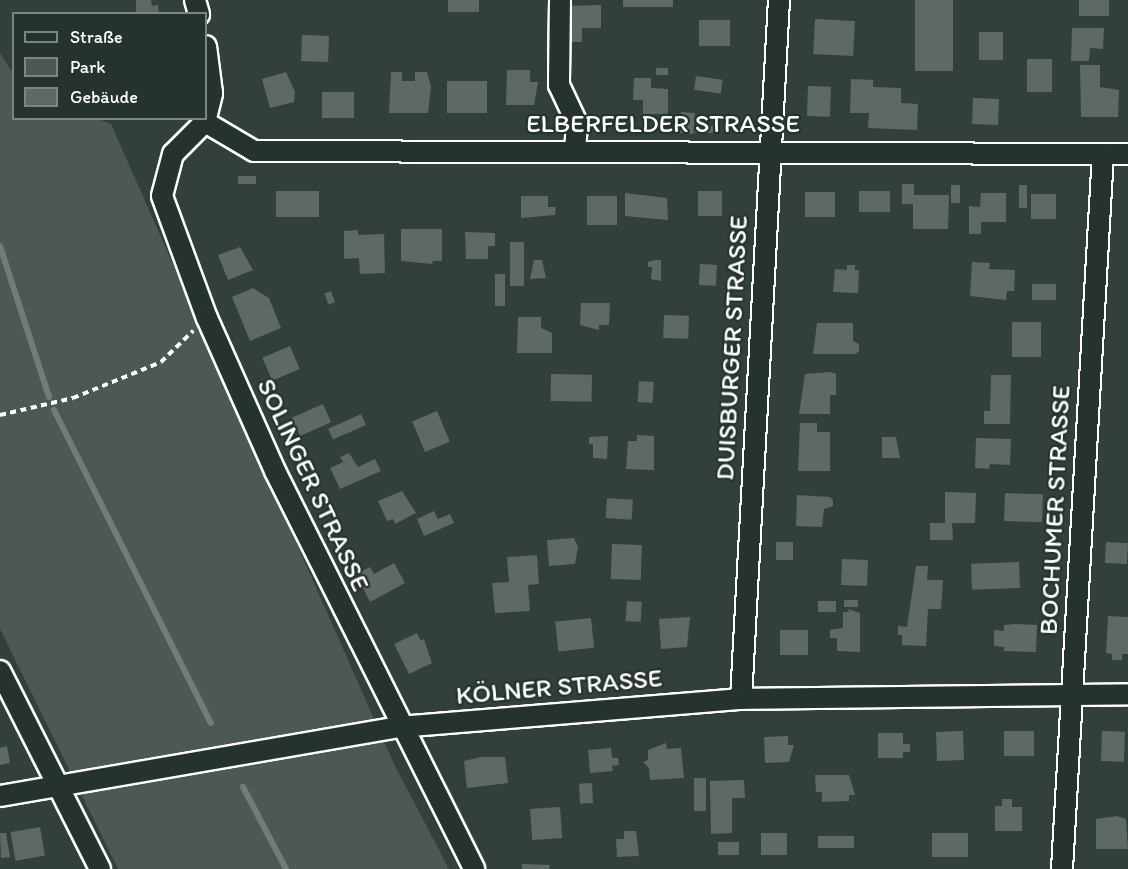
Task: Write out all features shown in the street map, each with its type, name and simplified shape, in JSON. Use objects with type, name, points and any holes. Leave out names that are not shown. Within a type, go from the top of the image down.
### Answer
[{"type":"street","points":[[560,0],[559,85],[577,123],[575,151]]},
{"type":"street","name":"DUISBURGER STRASSE","points":[[741,699],[779,0]]},
{"type":"street","points":[[207,54],[212,93],[207,114]]},
{"type":"street","name":"ELBERFELDER STRASSE","points":[[205,122],[254,151],[1128,154]]},
{"type":"street","name":"SOLINGER STRASSE","points":[[205,122],[173,154],[162,196],[207,318],[275,471],[400,727],[474,869]]},
{"type":"street","name":"BOCHUMER STRASSE","points":[[1062,869],[1103,154]]},
{"type":"street","points":[[0,671],[100,869]]},
{"type":"street","name":"KÖLNER STRASSE","points":[[0,796],[57,784],[400,727],[741,699],[1128,694]]},
{"type":"path","points":[[0,415],[73,398],[161,362],[207,318]]},
{"type":"green space","points":[[0,53],[12,71],[12,120],[101,120],[111,124],[394,764],[449,869],[118,869],[0,629]]},
{"type":"building","points":[[136,0],[151,0],[152,6],[158,5],[159,12],[136,12]]},
{"type":"building","points":[[448,0],[479,0],[479,12],[448,12]]},
{"type":"building","points":[[623,0],[673,0],[673,7],[623,7]]},
{"type":"building","points":[[915,0],[953,0],[953,71],[915,71]]},
{"type":"building","points":[[1079,0],[1109,0],[1109,16],[1079,16]]},
{"type":"building","points":[[601,5],[601,28],[582,28],[582,42],[565,42],[564,6]]},
{"type":"building","points":[[815,19],[855,21],[853,56],[813,54]]},
{"type":"building","points":[[699,20],[730,20],[730,46],[699,46]]},
{"type":"building","points":[[1072,28],[1104,28],[1103,49],[1090,48],[1089,61],[1071,61]]},
{"type":"building","points":[[979,32],[1003,32],[1003,60],[979,60]]},
{"type":"building","points":[[302,35],[329,36],[328,62],[301,61]]},
{"type":"building","points":[[1027,59],[1052,59],[1052,92],[1027,92]]},
{"type":"building","points":[[1080,65],[1100,65],[1100,87],[1119,90],[1118,117],[1081,117]]},
{"type":"building","points":[[656,68],[668,68],[668,75],[656,75]]},
{"type":"building","points":[[507,70],[530,70],[530,82],[538,82],[534,105],[506,105]]},
{"type":"building","points":[[286,72],[295,92],[294,102],[270,108],[262,79]]},
{"type":"building","points":[[391,72],[402,72],[402,81],[415,81],[415,72],[427,72],[431,86],[428,113],[389,113]]},
{"type":"building","points":[[696,76],[723,80],[721,94],[694,90]]},
{"type":"building","points":[[634,78],[651,78],[651,88],[668,89],[668,114],[643,114],[643,100],[633,100]]},
{"type":"building","points":[[851,79],[873,80],[873,87],[901,88],[901,103],[918,104],[917,130],[868,128],[869,113],[850,113]]},
{"type":"building","points":[[447,81],[487,81],[487,113],[447,113]]},
{"type":"building","points":[[808,86],[831,87],[830,117],[807,116]]},
{"type":"building","points":[[322,92],[354,92],[354,118],[322,118]]},
{"type":"building","points":[[973,98],[999,99],[998,125],[972,124]]},
{"type":"building","points":[[681,112],[695,113],[694,134],[680,133]]},
{"type":"building","points":[[695,126],[713,126],[713,133],[695,133]]},
{"type":"building","points":[[238,176],[256,176],[256,184],[238,184]]},
{"type":"building","points":[[902,184],[914,184],[914,195],[949,195],[948,229],[913,229],[913,204],[902,204]]},
{"type":"building","points":[[951,185],[960,185],[960,203],[951,203]]},
{"type":"building","points":[[1019,185],[1027,185],[1027,208],[1019,208]]},
{"type":"building","points":[[276,191],[319,191],[319,217],[276,217]]},
{"type":"building","points":[[698,191],[722,191],[722,216],[698,216]]},
{"type":"building","points":[[859,191],[890,191],[890,212],[859,212]]},
{"type":"building","points":[[805,192],[835,192],[835,217],[805,217]]},
{"type":"building","points":[[625,193],[667,198],[668,220],[625,216]]},
{"type":"building","points":[[981,193],[1006,193],[1006,222],[981,222],[981,234],[969,234],[969,206],[980,207]]},
{"type":"building","points":[[1031,194],[1056,194],[1056,219],[1031,219]]},
{"type":"building","points":[[521,196],[548,196],[548,207],[556,207],[555,215],[521,218]]},
{"type":"building","points":[[587,196],[617,196],[617,225],[587,225]]},
{"type":"building","points":[[401,229],[442,229],[442,261],[433,261],[432,264],[401,261]]},
{"type":"building","points":[[358,230],[358,235],[384,234],[385,273],[360,274],[359,258],[344,259],[344,231]]},
{"type":"building","points":[[465,232],[495,233],[495,246],[488,246],[488,259],[466,259]]},
{"type":"building","points":[[510,242],[524,242],[524,286],[510,286]]},
{"type":"building","points":[[240,247],[253,270],[228,280],[218,255]]},
{"type":"building","points":[[534,260],[542,260],[546,278],[530,279]]},
{"type":"building","points":[[661,260],[661,281],[651,279],[652,267],[648,267],[648,262]]},
{"type":"building","points":[[972,262],[990,263],[989,269],[1015,270],[1014,291],[1007,291],[1006,300],[970,296]]},
{"type":"building","points":[[700,264],[717,265],[716,286],[699,285]]},
{"type":"building","points":[[847,265],[855,265],[855,270],[859,270],[858,293],[833,292],[835,269],[847,270]]},
{"type":"building","points":[[495,274],[505,274],[505,306],[495,306]]},
{"type":"building","points":[[1032,284],[1056,284],[1056,300],[1032,300]]},
{"type":"building","points":[[253,288],[269,298],[281,328],[250,341],[232,297]]},
{"type":"building","points":[[331,291],[335,302],[329,305],[324,293]]},
{"type":"building","points":[[581,303],[610,303],[609,325],[599,325],[599,330],[580,325]]},
{"type":"building","points":[[664,315],[689,316],[688,339],[663,338]]},
{"type":"building","points":[[518,317],[541,317],[541,328],[552,333],[552,353],[517,353]]},
{"type":"building","points":[[1012,322],[1041,322],[1041,357],[1012,357]]},
{"type":"building","points":[[817,323],[853,323],[853,341],[859,344],[859,351],[856,354],[813,354]]},
{"type":"building","points":[[290,346],[300,369],[272,381],[262,358]]},
{"type":"building","points":[[831,372],[836,374],[836,395],[830,395],[830,414],[799,414],[805,374]]},
{"type":"building","points":[[551,374],[592,375],[592,402],[551,401]]},
{"type":"building","points":[[991,375],[1011,375],[1010,424],[984,424],[984,411],[990,411]]},
{"type":"building","points":[[639,381],[654,382],[652,403],[638,402]]},
{"type":"building","points":[[323,404],[331,422],[300,436],[292,418]]},
{"type":"building","points":[[437,411],[450,441],[425,452],[412,422]]},
{"type":"building","points":[[361,414],[366,425],[333,440],[328,429]]},
{"type":"building","points":[[800,423],[817,423],[817,432],[830,432],[830,471],[798,471]]},
{"type":"building","points":[[637,435],[654,436],[654,470],[626,469],[628,441],[637,441]]},
{"type":"building","points":[[608,436],[607,459],[593,458],[593,444],[589,444],[589,437]]},
{"type":"building","points":[[882,437],[896,437],[900,458],[882,458]]},
{"type":"building","points":[[976,438],[1011,439],[1010,465],[990,464],[989,469],[975,468]]},
{"type":"building","points":[[349,453],[358,467],[375,459],[381,471],[340,489],[330,468],[343,462],[340,457]]},
{"type":"building","points":[[402,491],[416,513],[395,524],[393,519],[387,521],[378,501]]},
{"type":"building","points":[[945,492],[976,493],[975,523],[952,523],[953,540],[930,540],[930,523],[945,523]]},
{"type":"building","points":[[1005,493],[1043,494],[1042,522],[1004,521]]},
{"type":"building","points":[[797,495],[830,497],[833,500],[833,506],[824,509],[822,527],[796,526]]},
{"type":"building","points":[[607,498],[633,500],[632,520],[606,518]]},
{"type":"building","points":[[434,511],[438,519],[450,514],[454,523],[424,536],[417,519]]},
{"type":"building","points":[[574,538],[578,547],[575,564],[549,566],[547,540]]},
{"type":"building","points":[[776,542],[793,542],[793,560],[776,560]]},
{"type":"building","points":[[1106,542],[1128,543],[1127,564],[1105,563]]},
{"type":"building","points":[[612,544],[642,545],[641,580],[611,579]]},
{"type":"building","points":[[537,555],[539,584],[528,585],[530,611],[495,613],[492,583],[509,582],[507,557]]},
{"type":"building","points":[[842,559],[868,560],[867,586],[841,585]]},
{"type":"building","points":[[1019,562],[1020,588],[972,590],[971,564]]},
{"type":"building","points":[[394,563],[405,583],[370,602],[360,582],[364,579],[360,572],[370,567],[374,574]]},
{"type":"building","points":[[916,566],[928,566],[927,580],[943,580],[941,609],[928,609],[926,646],[902,645],[902,635],[898,635],[898,626],[907,627]]},
{"type":"building","points":[[844,600],[858,600],[858,607],[844,607]]},
{"type":"building","points":[[627,601],[642,602],[641,622],[626,621]]},
{"type":"building","points":[[818,601],[836,601],[836,612],[818,612]]},
{"type":"building","points":[[848,609],[860,613],[860,652],[837,651],[837,638],[830,638],[830,630],[843,628],[843,612],[849,612]]},
{"type":"building","points":[[1108,616],[1128,617],[1128,654],[1122,654],[1122,660],[1112,660],[1112,654],[1106,653]]},
{"type":"building","points":[[690,617],[687,647],[661,649],[659,619]]},
{"type":"building","points":[[591,618],[594,648],[558,652],[555,622]]},
{"type":"building","points":[[1004,625],[1037,625],[1036,652],[1004,651],[1004,647],[994,646],[994,630],[1004,631]]},
{"type":"building","points":[[780,630],[808,630],[808,655],[780,655]]},
{"type":"building","points":[[417,633],[421,641],[424,639],[432,663],[409,674],[394,644]]},
{"type":"building","points":[[963,731],[964,760],[937,761],[936,732]]},
{"type":"building","points":[[1004,731],[1034,731],[1034,756],[1004,756]]},
{"type":"building","points":[[1102,731],[1125,732],[1124,762],[1101,761]]},
{"type":"building","points":[[878,733],[903,733],[903,744],[910,744],[910,752],[903,752],[903,758],[878,758]]},
{"type":"building","points":[[788,736],[788,745],[794,745],[789,762],[765,763],[764,737]]},
{"type":"building","points":[[666,743],[667,749],[681,748],[684,778],[650,780],[649,768],[643,762],[648,760],[648,750]]},
{"type":"building","points":[[7,746],[10,763],[0,765],[0,748]]},
{"type":"building","points":[[611,748],[612,758],[618,758],[619,765],[612,766],[613,771],[590,773],[588,750]]},
{"type":"building","points":[[481,757],[505,757],[508,783],[467,788],[464,761]]},
{"type":"building","points":[[815,775],[849,775],[855,795],[849,795],[849,801],[822,802],[822,792],[816,792]]},
{"type":"building","points":[[694,778],[706,778],[706,811],[694,811]]},
{"type":"building","points":[[744,780],[745,798],[732,798],[732,833],[711,834],[710,781]]},
{"type":"building","points":[[592,783],[593,803],[580,804],[579,784]]},
{"type":"building","points":[[1002,799],[1012,799],[1012,807],[1022,807],[1022,831],[995,831],[995,806],[1002,806]]},
{"type":"building","points":[[560,807],[562,838],[532,840],[530,809]]},
{"type":"building","points":[[1117,816],[1126,819],[1128,849],[1096,849],[1096,819]]},
{"type":"building","points":[[40,827],[45,856],[15,861],[10,832]]},
{"type":"building","points":[[624,831],[636,831],[639,856],[617,857],[616,839],[624,839]]},
{"type":"building","points":[[0,833],[6,833],[10,857],[1,858]]},
{"type":"building","points":[[761,833],[787,833],[787,855],[761,855]]},
{"type":"building","points":[[932,833],[968,833],[968,857],[932,857]]},
{"type":"building","points":[[818,836],[854,836],[854,848],[818,848]]},
{"type":"building","points":[[718,842],[739,842],[739,855],[718,855]]},
{"type":"building","points":[[522,864],[550,865],[549,869],[522,869]]},
{"type":"waterway","points":[[0,246],[49,397]]},
{"type":"waterway","points":[[54,410],[211,723]]},
{"type":"waterway","points":[[243,787],[286,869]]}]
